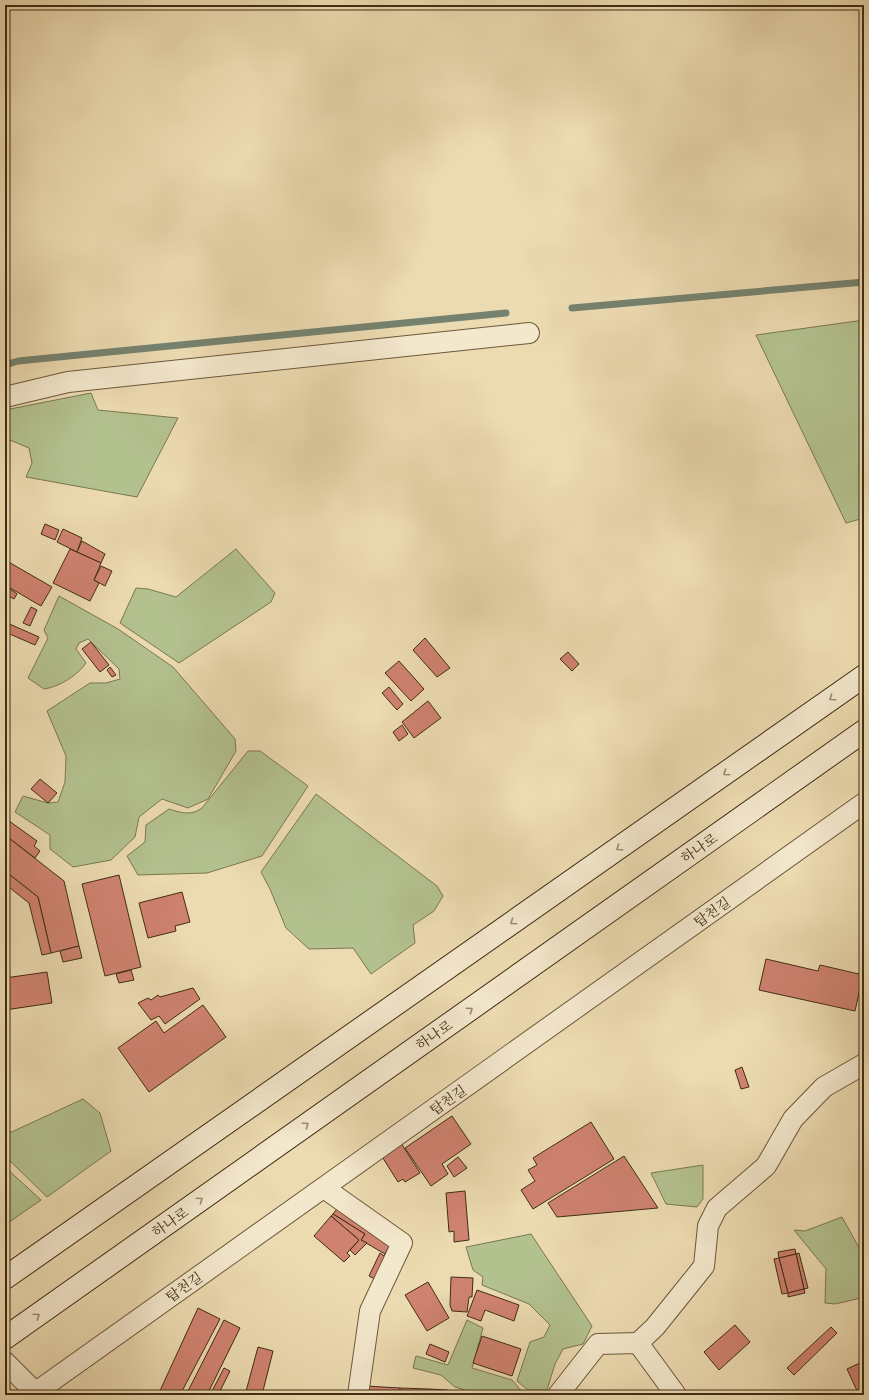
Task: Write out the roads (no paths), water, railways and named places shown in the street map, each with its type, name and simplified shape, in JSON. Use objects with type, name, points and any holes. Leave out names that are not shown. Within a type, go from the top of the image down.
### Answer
[{"type":"street","points":[[5,398],[68,382],[529,333]]},
{"type":"street","points":[[5,1278],[864,676]]},
{"type":"street","name":"하나로","points":[[5,1338],[864,731]]},
{"type":"street","name":"탑천길","points":[[35,1394],[864,803]]},
{"type":"street","points":[[558,1395],[598,1344],[638,1343],[656,1327],[704,1266],[708,1226],[717,1208],[766,1166],[792,1119],[824,1087],[864,1064]]},
{"type":"street","points":[[324,1188],[402,1243],[370,1311],[358,1395]]},
{"type":"street","points":[[638,1343],[676,1395]]},
{"type":"street","points":[[5,1362],[35,1394]]},
{"type":"waterway","points":[[572,308],[864,282]]},
{"type":"waterway","points":[[5,365],[18,361],[506,313]]}]
